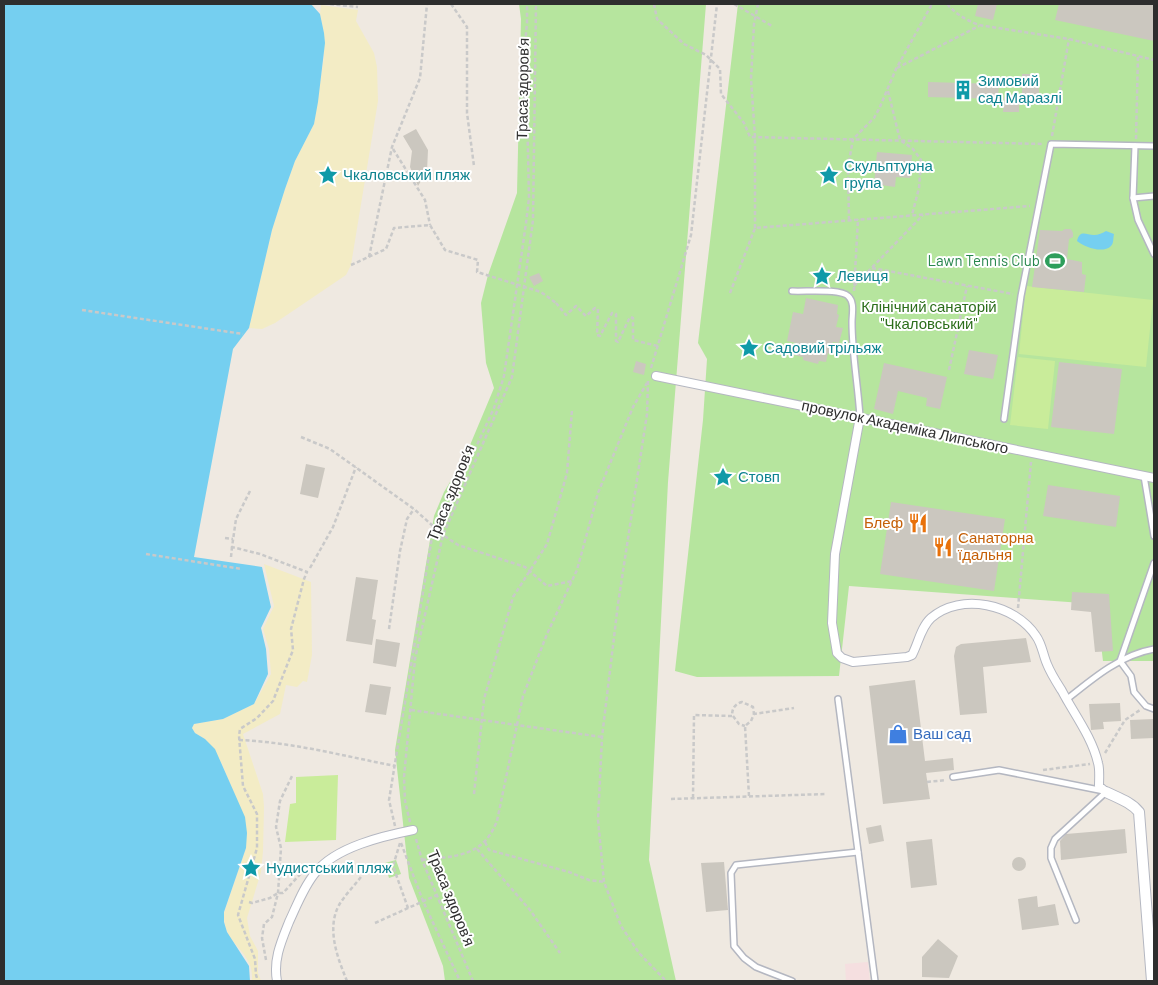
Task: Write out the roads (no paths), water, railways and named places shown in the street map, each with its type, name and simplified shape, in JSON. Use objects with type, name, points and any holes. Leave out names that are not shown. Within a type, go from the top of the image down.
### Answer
[{"type":"street","name":"провулок Академіка Липського","points":[[652,374],[1154,478]]},
{"type":"street","points":[[860,417],[835,554],[832,623],[837,653],[842,658],[853,662],[907,657],[912,655],[929,620],[947,609],[966,604],[984,604],[997,607],[1030,628],[1038,637],[1048,666],[1089,738],[1098,763],[1099,786],[1121,800],[1133,804],[1139,812],[1152,981]]},
{"type":"street","points":[[277,978],[276,959],[280,943],[309,880],[317,870],[328,860],[369,840],[413,830]]},
{"type":"lane","points":[[1004,419],[1021,296],[1051,144],[1154,146]]},
{"type":"lane","points":[[1135,146],[1133,198],[1138,220],[1154,254]]},
{"type":"lane","points":[[1133,198],[1154,196]]},
{"type":"lane","points":[[792,291],[838,292],[847,294],[852,300],[852,340],[860,417]]},
{"type":"lane","points":[[1144,476],[1154,536]]},
{"type":"lane","points":[[1120,661],[1154,563]]},
{"type":"lane","points":[[1066,700],[1093,678],[1120,661],[1140,652],[1154,649]]},
{"type":"lane","points":[[1120,661],[1131,676],[1134,692],[1146,706],[1154,709]]},
{"type":"lane","points":[[838,699],[875,981]]},
{"type":"lane","points":[[953,777],[999,770],[1040,780],[1106,792]]},
{"type":"lane","points":[[1076,920],[1051,858],[1051,848],[1055,838],[1106,792]]},
{"type":"lane","points":[[792,981],[756,967],[744,958],[734,946],[731,873],[736,865],[858,852]]},
{"type":"water","points":[[4,4],[311,4],[320,14],[325,43],[314,124],[295,161],[285,189],[272,230],[249,328],[233,349],[194,557],[262,567],[271,607],[261,628],[266,649],[268,674],[254,704],[223,719],[194,724],[192,728],[195,733],[205,739],[215,749],[245,817],[246,848],[224,912],[224,922],[227,932],[249,966],[250,981],[4,981]]},
{"type":"water","points":[[1106,231],[1114,234],[1113,243],[1108,248],[1094,249],[1077,241],[1078,237],[1084,233],[1096,235]]},
{"type":"place","name":"Зимовий сад Маразлі","points":[[963,90]]},
{"type":"place","name":"Чкаловський пляж","points":[[328,175]]},
{"type":"place","name":"Скульптурна група","points":[[829,175]]},
{"type":"place","name":"Lawn Tennis Club","points":[[1055,261]]},
{"type":"place","name":"Левиця","points":[[822,276]]},
{"type":"place","name":"Садовий трільяж","points":[[749,348]]},
{"type":"place","name":"Стовп","points":[[723,477]]},
{"type":"place","name":"Блеф","points":[[918,523]]},
{"type":"place","name":"Санаторна їдальня","points":[[943,547]]},
{"type":"place","name":"Ваш сад","points":[[898,734]]},
{"type":"place","name":"Нудистський пляж","points":[[251,868]]},
{"type":"park label","name":"Клінічний санаторій \"Чкаловський\"","points":[[929,316]]}]
